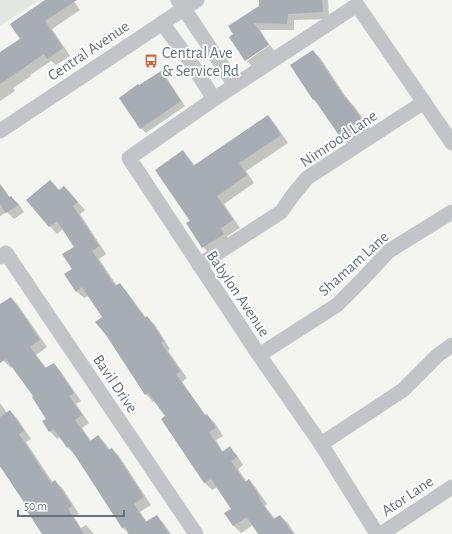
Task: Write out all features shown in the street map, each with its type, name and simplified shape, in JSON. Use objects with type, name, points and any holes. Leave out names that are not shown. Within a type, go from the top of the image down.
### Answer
[{"type":"street","name":"Central Avenue","points":[[0,131],[162,23],[181,4],[197,0]]},
{"type":"street","points":[[181,4],[236,85]]},
{"type":"street","name":"Babylon Avenue","points":[[377,534],[320,444],[259,356],[129,158],[214,99],[357,5],[452,143]]},
{"type":"street","points":[[162,23],[190,61],[214,99]]},
{"type":"street","name":"Nimrood Lane","points":[[199,265],[281,212],[308,178],[424,102]]},
{"type":"street","name":"Shamam Lane","points":[[259,356],[337,305],[362,281],[389,251],[452,212]]},
{"type":"street","name":"Bavil Drive","points":[[3,255],[196,534]]},
{"type":"street","points":[[320,444],[403,390],[438,355],[452,345]]},
{"type":"street","name":"Ator Lane","points":[[381,534],[452,487]]},
{"type":"shaded area","points":[[0,0],[39,0],[0,26]]},
{"type":"building","points":[[45,0],[77,0],[45,21],[63,48],[47,59],[44,54],[0,84],[0,52],[20,39],[10,24]]},
{"type":"building","points":[[259,0],[322,0],[323,12],[288,14],[287,24],[254,23],[269,45],[245,61],[229,37],[233,34],[228,26],[259,6]]},
{"type":"building","points":[[313,50],[345,98],[346,97],[363,121],[340,137],[290,65]]},
{"type":"building","points":[[161,71],[181,101],[140,129],[119,98],[138,84],[139,85]]},
{"type":"building","points":[[268,115],[281,135],[239,163],[247,175],[217,196],[233,220],[221,228],[224,234],[202,248],[186,223],[190,221],[155,170],[183,150],[193,166]]},
{"type":"building","points":[[50,180],[59,190],[64,186],[78,202],[73,206],[99,246],[92,251],[115,286],[120,283],[145,318],[147,316],[164,341],[161,343],[180,371],[176,374],[216,428],[209,432],[222,452],[230,446],[237,457],[231,461],[245,482],[249,479],[260,497],[259,498],[273,519],[280,515],[293,534],[258,534],[247,517],[233,526],[224,513],[231,509],[211,479],[204,483],[161,419],[165,416],[148,393],[145,395],[106,335],[95,322],[102,317],[82,287],[76,292],[64,274],[72,269],[62,254],[74,247],[57,221],[49,227],[26,200]]},
{"type":"building","points":[[0,184],[9,197],[11,196],[18,205],[6,213],[0,204]]},
{"type":"building","points":[[11,297],[40,340],[30,347],[45,368],[54,363],[74,393],[69,396],[82,415],[75,420],[90,441],[98,435],[108,450],[112,448],[144,497],[134,504],[145,522],[157,515],[169,534],[127,534],[129,533],[125,526],[122,528],[69,446],[67,448],[54,429],[49,432],[42,421],[46,419],[32,397],[33,396],[6,359],[0,363],[0,304]]},
{"type":"building","points":[[10,410],[24,431],[19,434],[51,483],[55,480],[72,506],[68,509],[84,534],[42,534],[27,511],[29,510],[0,466],[0,417]]},
{"type":"place","name":"Central Ave & Service Rd","points":[[151,61]]}]
